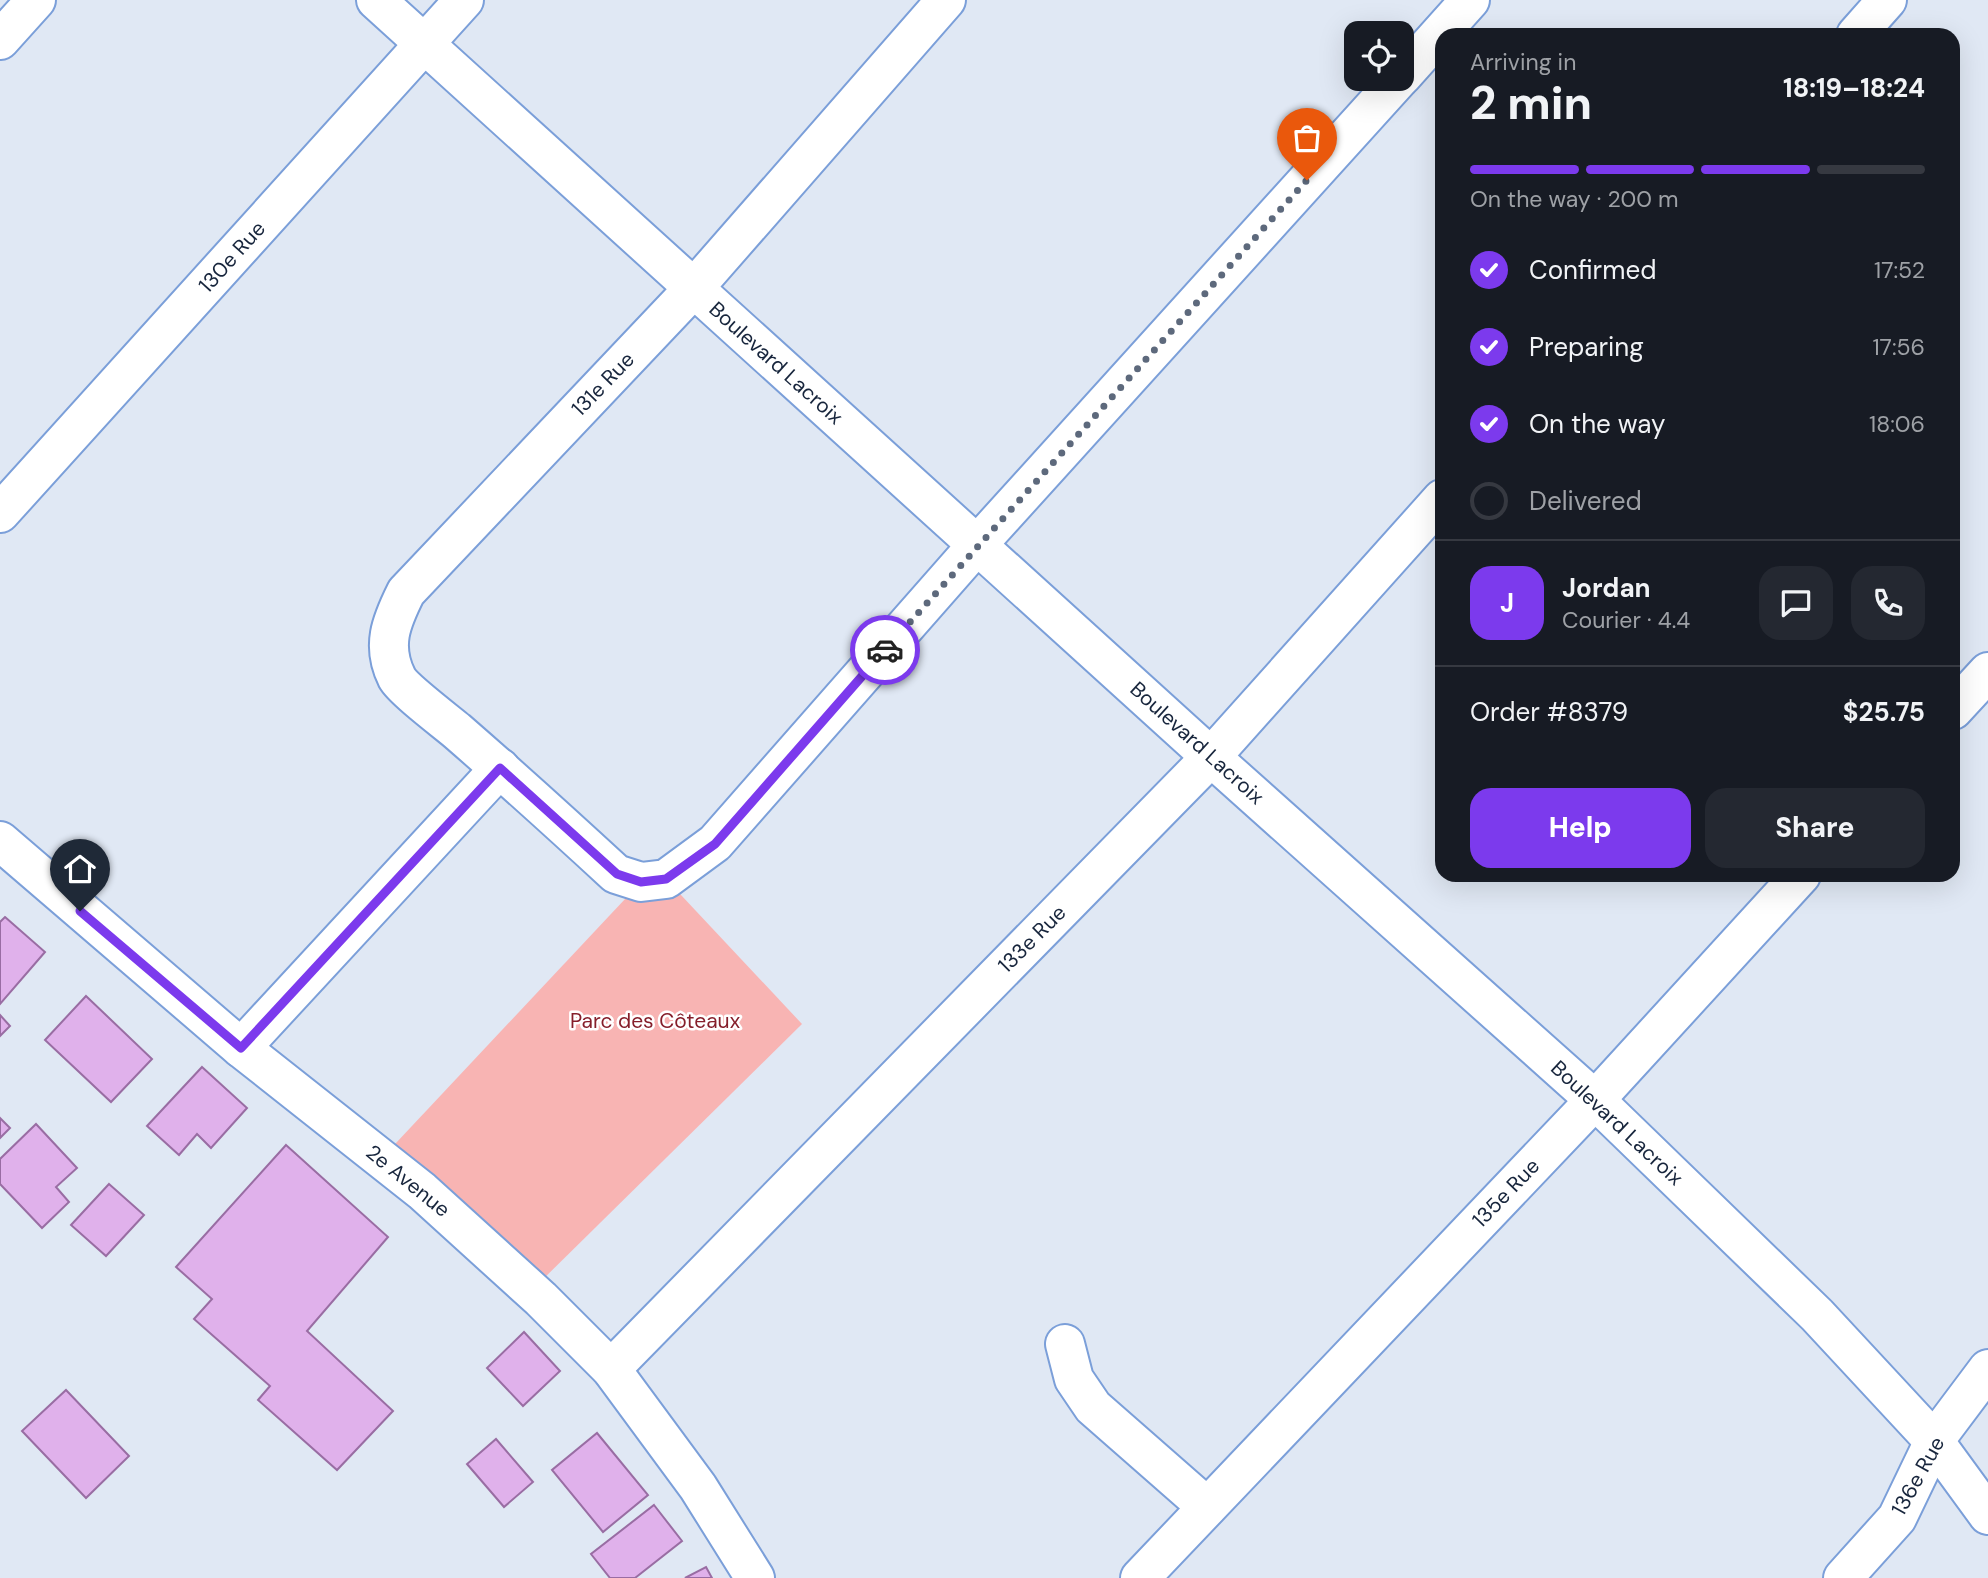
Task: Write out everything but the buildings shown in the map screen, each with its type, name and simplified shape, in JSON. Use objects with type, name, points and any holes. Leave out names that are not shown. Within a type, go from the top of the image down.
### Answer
[{"type":"street","points":[[0,40],[36,0]]},
{"type":"street","name":"Boulevard Lacroix","points":[[376,0],[1211,757],[1595,1100],[1817,1315],[1934,1441],[1988,1515]]},
{"type":"street","name":"130e Rue","points":[[0,513],[464,0]]},
{"type":"street","name":"131e Rue","points":[[946,0],[694,288],[406,592],[395,614],[388,636],[390,659],[398,681],[500,768],[617,874],[641,882],[666,879],[715,844],[977,545],[1387,91]]},
{"type":"street","name":"131e Rue","points":[[1445,28],[1470,0]]},
{"type":"street","points":[[1862,28],[1887,0]]},
{"type":"street","name":"131e Rue","points":[[1414,62],[1435,38]]},
{"type":"street","name":"133e Rue","points":[[611,1369],[1211,757],[1435,507]]},
{"type":"street","points":[[1960,702],[1988,672]]},
{"type":"street","points":[[241,1048],[500,768]]},
{"type":"street","name":"2e Avenue","points":[[0,841],[241,1048],[431,1199],[485,1246],[611,1369],[698,1487],[755,1578]]},
{"type":"street","name":"135e Rue","points":[[1140,1578],[1595,1100],[1795,882]]},
{"type":"street","points":[[1065,1344],[1074,1379],[1093,1407],[1207,1507]]},
{"type":"street","name":"136e Rue","points":[[1843,1578],[1897,1518],[1934,1441],[1988,1370]]},
{"type":"green space","name":"Parc des Côteaux","points":[[666,879],[802,1024],[531,1291],[381,1159],[641,882]]},
{"type":"way so far","points":[[885,650],[1307,180]]},
{"type":"route","points":[[80,911],[241,1048],[500,768],[617,874],[641,882],[666,879],[715,844],[885,650]]}]
